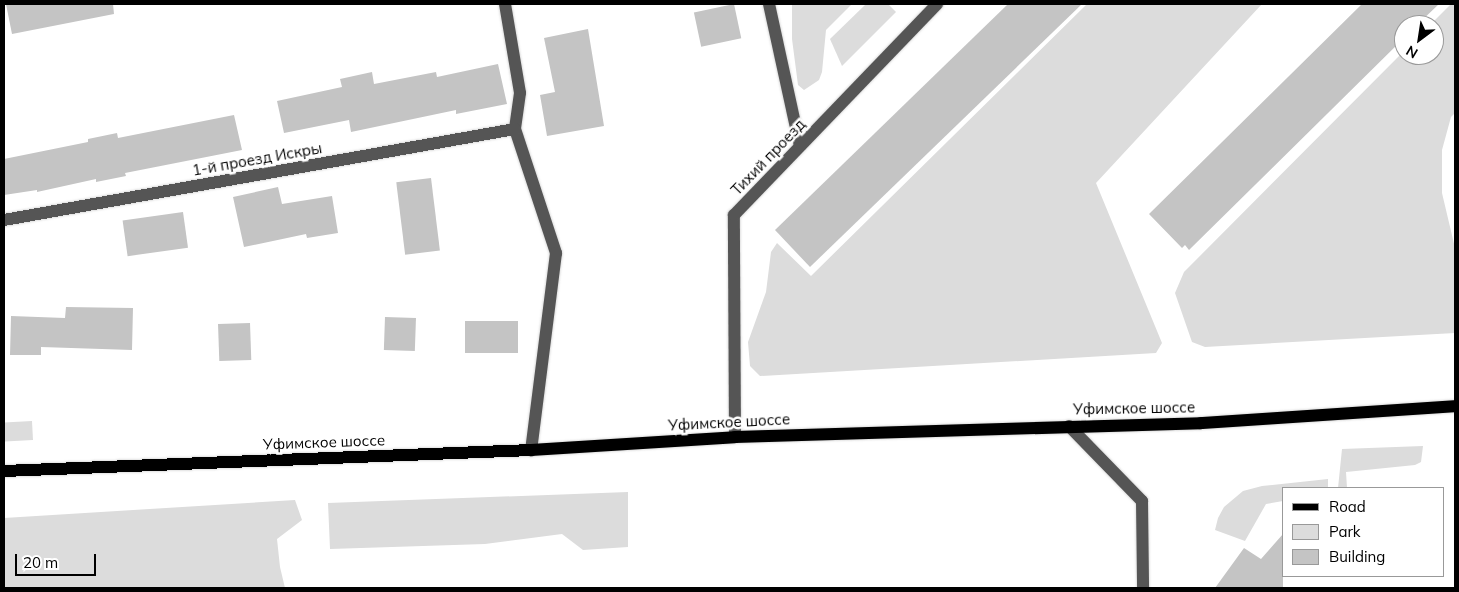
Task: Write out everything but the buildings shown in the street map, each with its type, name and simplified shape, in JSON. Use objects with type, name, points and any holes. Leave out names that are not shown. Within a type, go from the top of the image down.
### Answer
[{"type":"main road","name":"Уфимское шоссе","points":[[4,471],[531,450],[735,437],[1200,423],[1455,406]]},
{"type":"street","points":[[506,4],[520,93],[515,129],[556,253],[531,450]]},
{"type":"street","points":[[770,4],[800,146]]},
{"type":"street","name":"Тихий проезд","points":[[735,437],[734,215],[937,4]]},
{"type":"street","name":"1-й проезд Искры","points":[[4,220],[515,129]]},
{"type":"street","points":[[1069,426],[1142,500],[1143,588]]},
{"type":"green space","points":[[792,4],[852,4],[826,30],[822,72],[819,80],[804,90],[798,85],[792,39]]},
{"type":"green space","points":[[866,4],[888,4],[896,12],[842,66],[830,39]]},
{"type":"green space","points":[[1087,4],[1262,4],[1096,183],[1162,343],[1156,353],[760,376],[750,366],[748,342],[766,292],[771,252],[777,243],[811,276]]},
{"type":"green space","points":[[1451,4],[1455,4],[1455,113],[1451,117],[1442,150],[1442,193],[1455,248],[1455,333],[1205,347],[1192,342],[1175,293],[1184,272],[1394,61],[1394,65],[1444,65],[1444,15],[1440,15]]},
{"type":"green space","points":[[32,421],[33,440],[5,441],[4,422]]},
{"type":"green space","points":[[1423,446],[1421,462],[1415,465],[1346,472],[1347,487],[1338,487],[1342,449]]},
{"type":"green space","points":[[1328,479],[1328,487],[1282,487],[1282,501],[1266,504],[1245,541],[1215,530],[1218,518],[1224,507],[1243,491],[1262,486]]},
{"type":"green space","points":[[628,492],[628,547],[583,550],[562,534],[485,544],[330,549],[328,503]]},
{"type":"green space","points":[[295,500],[302,520],[277,539],[280,567],[285,588],[4,588],[4,518]]}]
